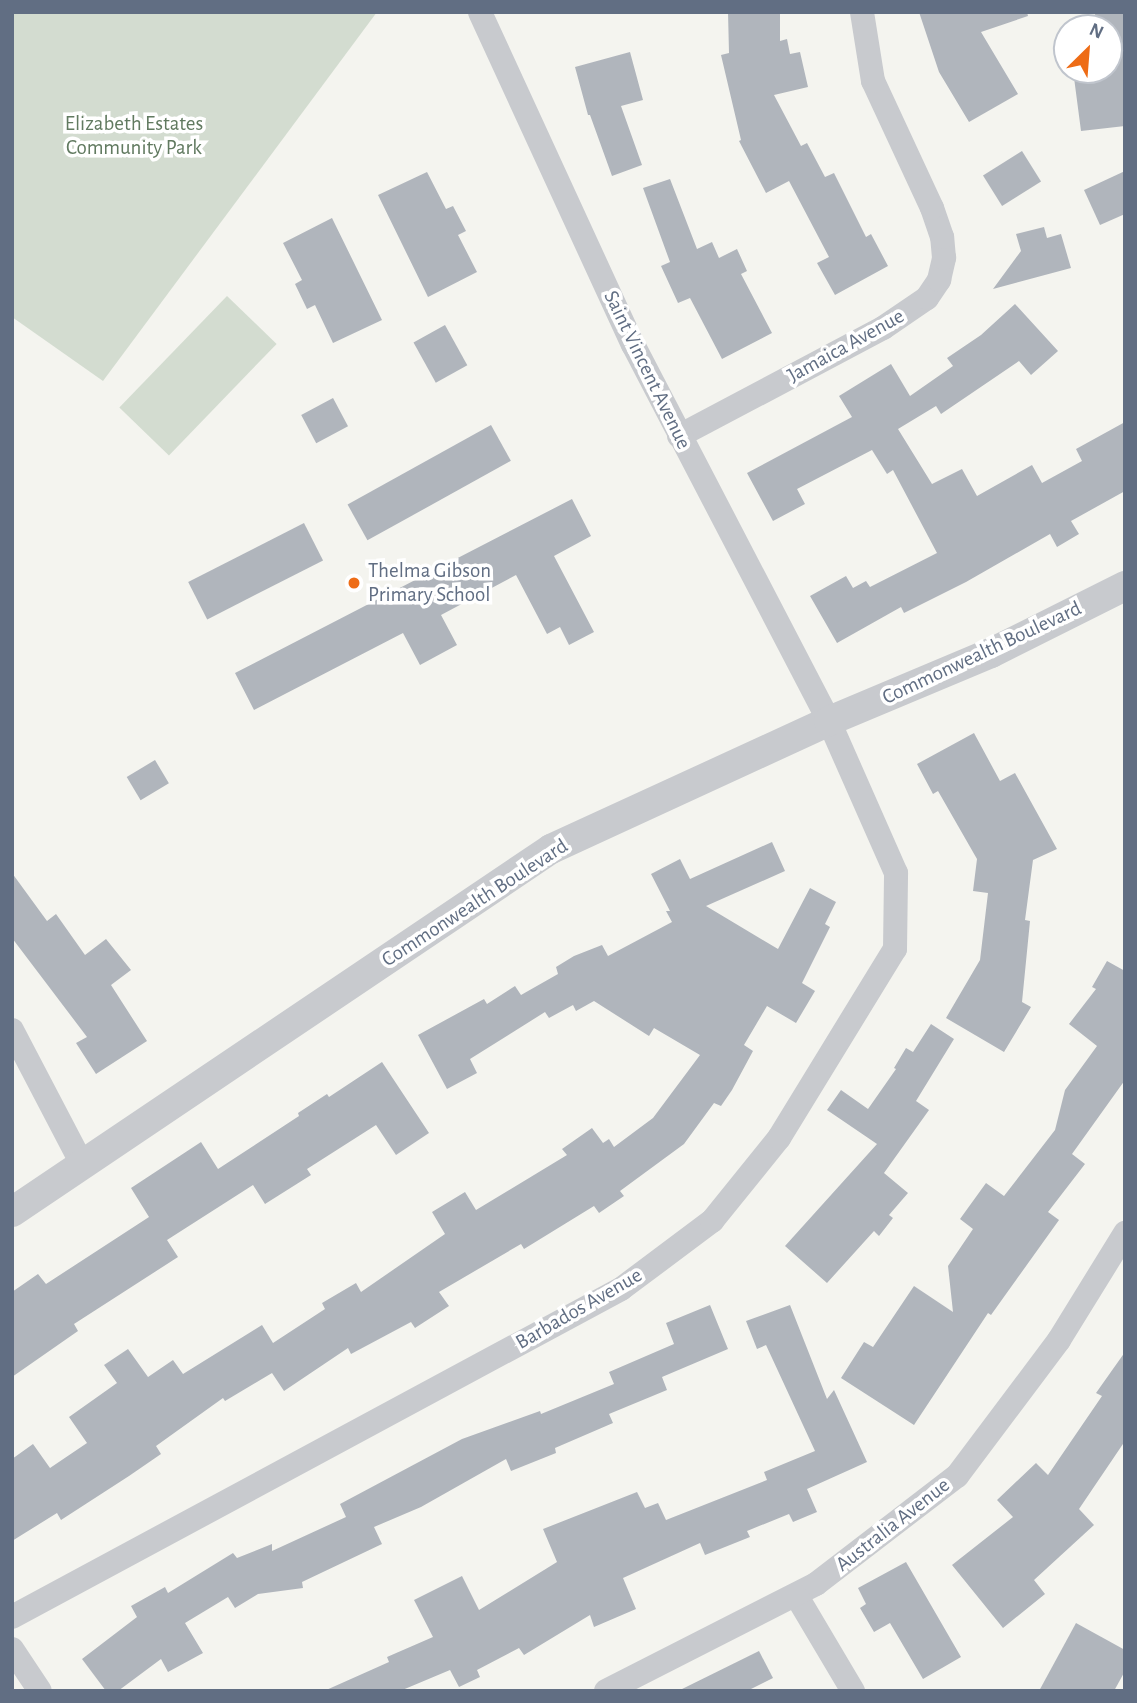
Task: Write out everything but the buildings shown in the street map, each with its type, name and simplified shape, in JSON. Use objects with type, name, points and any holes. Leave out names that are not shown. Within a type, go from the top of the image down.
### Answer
[{"type":"street","name":"Saint Vincent Avenue","points":[[480,12],[619,316],[829,721]]},
{"type":"street","name":"Jamaica Avenue","points":[[679,436],[883,328],[927,298],[939,280],[944,258],[942,237],[932,208],[873,81],[862,12]]},
{"type":"street","name":"Commonwealth Boulevard","points":[[12,1212],[551,849],[829,721],[991,653],[1125,586]]},
{"type":"street","name":"Barbados Avenue","points":[[12,1617],[621,1289],[712,1221],[779,1138],[895,949],[896,873],[829,721]]},
{"type":"street","points":[[12,1030],[82,1164]]},
{"type":"street","name":"Australia Avenue","points":[[606,1691],[816,1584],[957,1476],[1059,1340],[1125,1233]]},
{"type":"street","points":[[796,1595],[853,1691]]},
{"type":"street","points":[[12,1649],[40,1691]]},
{"type":"green space","name":"Elizabeth Estates Community Park","points":[[12,12],[377,12],[103,381],[12,317]]},
{"type":"green space","points":[[227,296],[277,344],[169,455],[119,407]]},
{"type":"place","name":"Thelma Gibson Primary School","points":[[354,583]]}]
